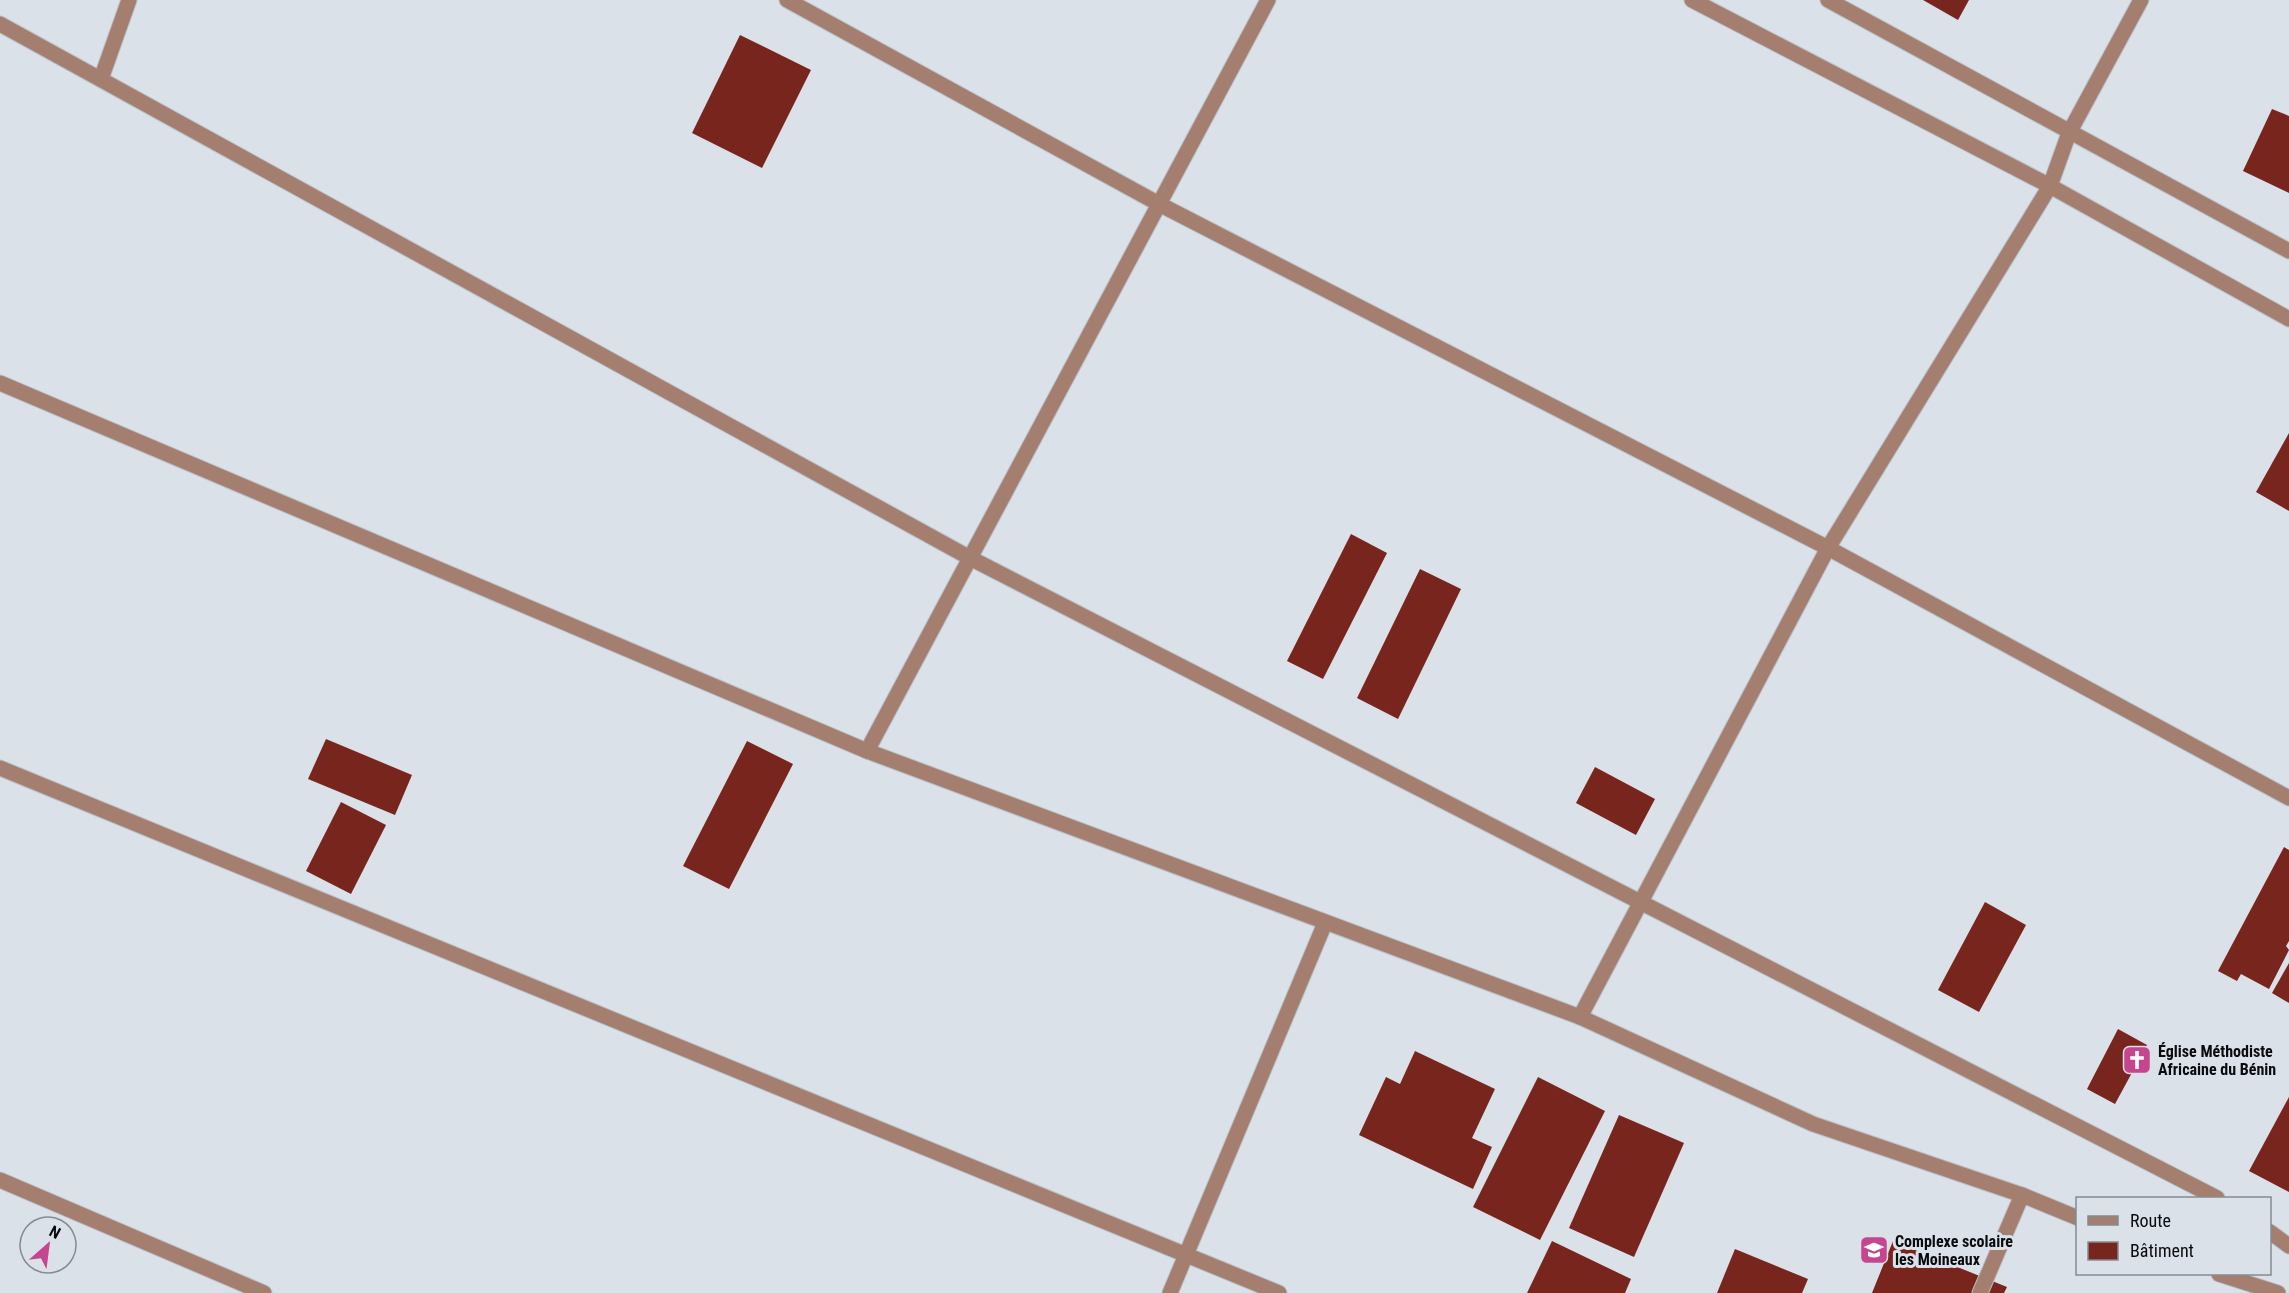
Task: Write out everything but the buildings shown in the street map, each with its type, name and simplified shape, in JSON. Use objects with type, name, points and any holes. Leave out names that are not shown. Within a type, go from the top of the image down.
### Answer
[{"type":"street","points":[[101,79],[129,0]]},
{"type":"street","points":[[787,0],[1159,204],[1828,548],[2289,798]]},
{"type":"street","points":[[867,751],[1268,0]]},
{"type":"street","points":[[1692,0],[2049,186],[2289,319]]},
{"type":"street","points":[[1828,0],[2289,251]]},
{"type":"street","points":[[1580,1017],[1828,548],[2049,186],[2069,133],[2141,0]]},
{"type":"street","points":[[0,24],[970,558],[2215,1197]]},
{"type":"street","points":[[0,383],[867,751],[1580,1017],[1813,1124],[2022,1195],[2076,1217]]},
{"type":"street","points":[[0,768],[1279,1293]]},
{"type":"street","points":[[1170,1293],[1325,923]]},
{"type":"street","points":[[0,1180],[264,1293]]},
{"type":"street","points":[[1980,1293],[2022,1195]]},
{"type":"street","points":[[2271,1233],[2289,1246]]},
{"type":"street","points":[[2222,1275],[2278,1293]]},
{"type":"place","name":"Église Méthodiste Africaine du Bénin","points":[[2137,1060]]},
{"type":"place","name":"Complexe scolaire les Moineaux","points":[[1874,1250]]}]
